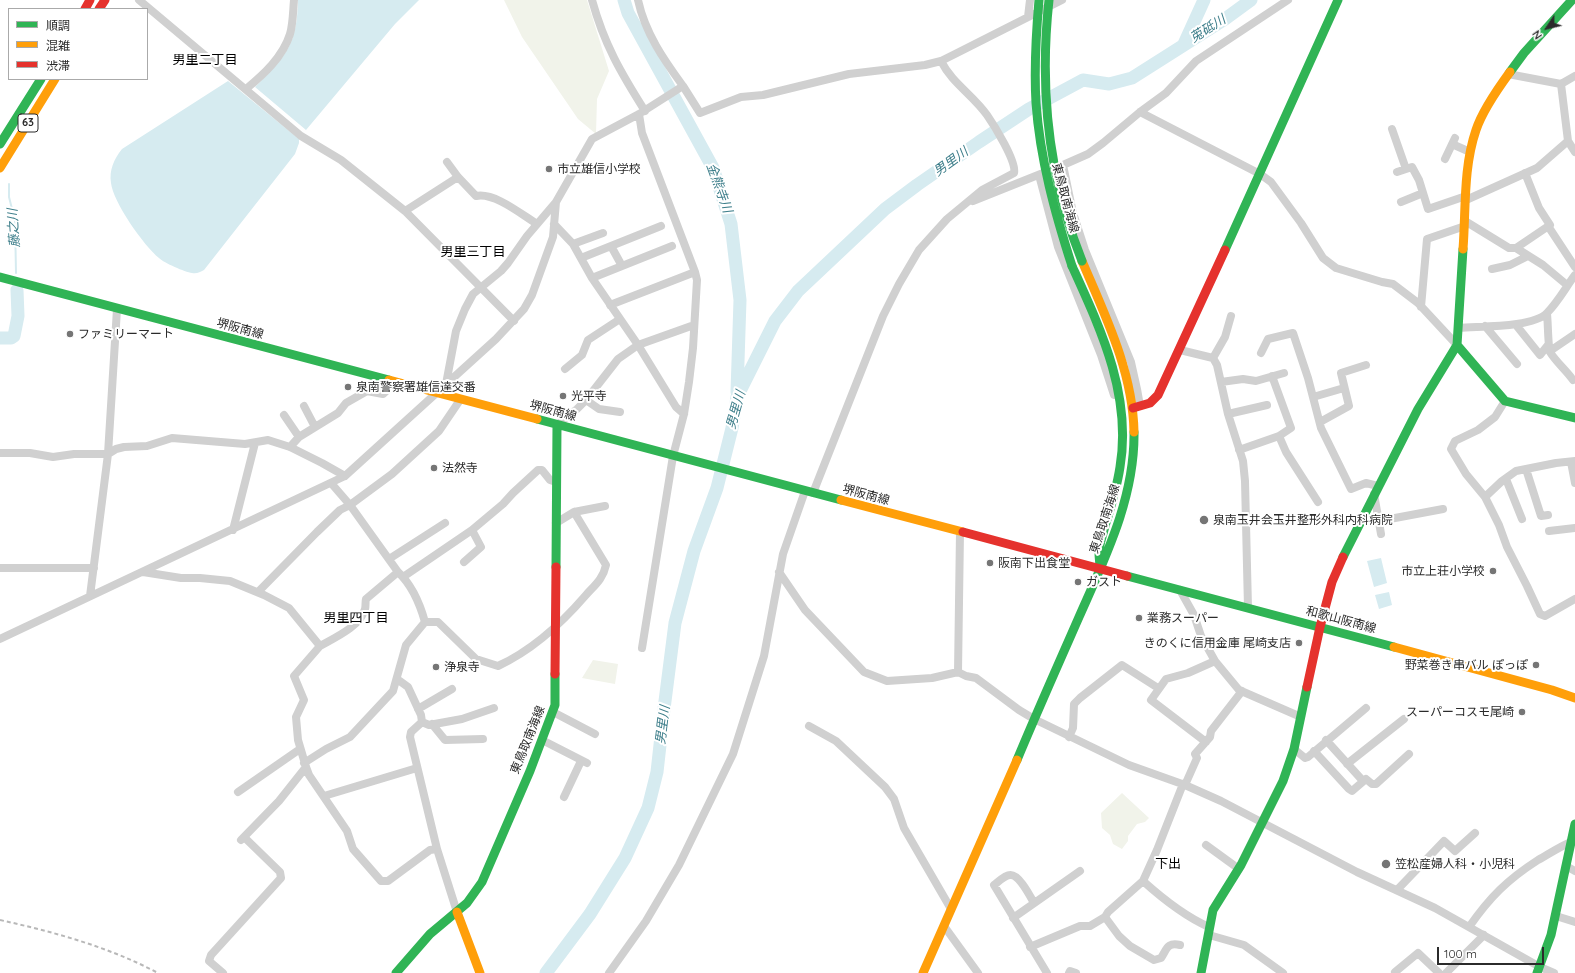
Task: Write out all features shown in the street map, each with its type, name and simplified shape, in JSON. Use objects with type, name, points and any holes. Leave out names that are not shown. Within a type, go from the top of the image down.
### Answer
[{"type":"main road","name":"東鳥取南海線","points":[[1039,0],[1034,66],[1036,115],[1052,204],[1072,266],[1108,350],[1116,378],[1121,407],[1123,446],[1121,462],[1118,481],[1099,551],[1100,569]]},
{"type":"main road","points":[[1136,407],[1155,401],[1180,350],[1338,0]]},
{"type":"main road","points":[[1201,973],[1213,910],[1239,869],[1283,781],[1294,749],[1320,626],[1332,582],[1354,534],[1418,409],[1457,345],[1470,152],[1476,129],[1498,88],[1508,74],[1536,38],[1572,0]]},
{"type":"main road","name":"東鳥取南海線","points":[[1056,1],[1044,62],[1046,114],[1055,173],[1062,201],[1082,261],[1117,348],[1136,407],[1134,448],[1129,485],[1108,554],[1100,569]]},
{"type":"main road","name":"63","points":[[0,144],[40,80]]},
{"type":"main road","name":"63","points":[[0,168],[55,80]]},
{"type":"main road","name":"堺阪南線","points":[[0,277],[436,394],[1100,569]]},
{"type":"main road","points":[[1457,345],[1506,401],[1575,418]]},
{"type":"main road","name":"東鳥取南海線","points":[[396,973],[430,934],[467,903],[482,882],[553,712],[556,700],[555,628],[557,425]]},
{"type":"main road","points":[[923,973],[1100,569]]},
{"type":"main road","name":"和歌山阪南線","points":[[1100,569],[1320,626],[1552,690],[1575,698]]},
{"type":"main road","points":[[1539,970],[1556,916],[1575,824]]},
{"type":"main road","points":[[457,912],[480,973]]},
{"type":"street","points":[[139,0],[301,136],[340,160],[405,211],[514,321]]},
{"type":"street","points":[[246,90],[260,77],[282,51],[290,32],[294,0]]},
{"type":"street","points":[[592,0],[609,51],[644,112],[642,133],[697,280],[693,348],[684,414],[642,648]]},
{"type":"street","points":[[638,0],[648,30],[661,56],[681,88],[700,113],[741,97],[763,95],[849,74],[925,65],[941,61],[1056,1]]},
{"type":"street","points":[[1028,16],[1030,0]]},
{"type":"street","points":[[967,203],[1088,154],[1166,93],[1196,61],[1288,0]]},
{"type":"street","points":[[609,973],[646,921],[679,865],[733,754],[764,656],[783,554],[805,491],[896,290],[919,250],[932,234],[947,219],[982,190],[1014,173],[1016,168],[1011,156],[987,115],[946,71],[941,61]]},
{"type":"street","points":[[1508,74],[1561,84],[1575,76]]},
{"type":"street","points":[[1561,84],[1568,141],[1575,152]]},
{"type":"street","points":[[446,384],[456,331],[465,308],[473,294],[501,271],[527,236],[556,202],[592,139],[644,112],[681,88]]},
{"type":"street","points":[[1140,112],[1260,174],[1271,182],[1301,223],[1323,258],[1336,268],[1393,284],[1421,307],[1457,345]]},
{"type":"street","points":[[1392,129],[1406,169]]},
{"type":"street","points":[[1445,159],[1453,141],[1470,152]]},
{"type":"street","points":[[1397,172],[1412,167],[1419,180],[1428,209],[1466,198],[1537,168],[1568,141]]},
{"type":"street","points":[[447,162],[458,177],[476,196],[483,195],[492,197],[537,224]]},
{"type":"street","points":[[1063,165],[1073,212],[1085,250],[1131,362],[1136,407]]},
{"type":"street","points":[[1525,173],[1539,208],[1550,225],[1548,226],[1575,267]]},
{"type":"street","points":[[1039,175],[1058,247],[1103,361],[1112,386],[1122,424]]},
{"type":"street","points":[[405,211],[458,177]]},
{"type":"street","points":[[1401,202],[1423,193]]},
{"type":"street","points":[[0,639],[345,476],[496,339],[524,309],[532,295],[553,237],[556,202]]},
{"type":"street","points":[[554,224],[573,244],[592,278],[638,345],[676,407],[684,414]]},
{"type":"street","points":[[1421,307],[1427,239],[1465,224],[1509,248],[1516,248],[1543,265],[1567,286]]},
{"type":"street","points":[[581,258],[661,226]]},
{"type":"street","points":[[1516,248],[1548,226]]},
{"type":"street","points":[[573,244],[603,232]]},
{"type":"street","points":[[611,246],[622,266]]},
{"type":"street","points":[[592,278],[672,246]]},
{"type":"street","points":[[1492,269],[1510,265],[1528,256]]},
{"type":"street","points":[[610,305],[695,272]]},
{"type":"street","points":[[1459,328],[1516,325],[1538,319],[1547,314],[1575,275]]},
{"type":"street","points":[[90,596],[108,454],[117,309]]},
{"type":"street","points":[[1547,314],[1549,348],[1573,380]]},
{"type":"street","points":[[1212,358],[1225,337],[1231,316]]},
{"type":"street","points":[[565,369],[582,355],[588,340],[620,319]]},
{"type":"street","points":[[557,425],[586,400],[618,359],[638,345],[694,325]]},
{"type":"street","points":[[1516,325],[1540,355],[1549,348],[1575,334]]},
{"type":"street","points":[[1485,326],[1517,364]]},
{"type":"street","points":[[1261,353],[1268,339],[1293,333],[1320,422],[1351,489],[1366,483],[1376,490],[1378,521],[1381,534]]},
{"type":"street","points":[[1180,350],[1212,358],[1217,365],[1228,414],[1243,461],[1245,481],[1248,608]]},
{"type":"street","points":[[1320,422],[1349,406],[1341,373],[1366,365]]},
{"type":"street","points":[[1221,382],[1243,379],[1256,381],[1284,373]]},
{"type":"street","points":[[1239,450],[1279,436],[1291,428],[1272,376]]},
{"type":"street","points":[[290,447],[299,437],[338,413],[346,403],[367,391],[383,394],[395,383]]},
{"type":"street","points":[[1313,397],[1344,388]]},
{"type":"street","points":[[258,592],[316,532],[340,510],[350,505],[392,474],[439,431],[460,400]]},
{"type":"street","points":[[586,400],[599,409],[620,412]]},
{"type":"street","points":[[1506,401],[1495,417],[1478,430],[1455,441],[1451,449],[1466,474],[1484,498],[1499,525],[1507,547],[1540,614],[1545,616],[1575,600]]},
{"type":"street","points":[[1228,414],[1267,405]]},
{"type":"street","points":[[304,406],[316,427]]},
{"type":"street","points":[[284,415],[299,437]]},
{"type":"street","points":[[1279,436],[1286,452],[1318,502]]},
{"type":"street","points":[[0,453],[30,453],[53,457],[74,454],[108,454],[116,449],[124,447],[147,446],[172,438],[245,444],[268,440],[290,447],[345,476]]},
{"type":"street","points":[[233,530],[255,443]]},
{"type":"street","points":[[1484,498],[1516,472],[1556,463],[1573,461],[1575,483]]},
{"type":"street","points":[[1526,469],[1541,516],[1548,514]]},
{"type":"street","points":[[437,849],[430,850],[388,881],[381,881],[353,849],[347,831],[305,765],[298,740],[296,717],[304,700],[294,676],[320,646],[350,628],[361,617],[365,609],[366,600],[401,574],[472,530],[503,504],[538,470],[542,470],[550,480],[556,482]]},
{"type":"street","points":[[1506,479],[1522,519]]},
{"type":"street","points":[[331,483],[350,505],[401,574],[418,599],[426,622]]},
{"type":"street","points":[[556,523],[574,512],[605,506]]},
{"type":"street","points":[[1378,521],[1443,509]]},
{"type":"street","points":[[222,973],[209,961],[211,954],[281,878],[280,872],[242,838],[279,800],[305,765],[326,749],[350,737],[393,691],[406,645],[426,622],[438,622],[476,659],[498,666],[515,658],[555,628],[604,574],[606,565],[574,512]]},
{"type":"street","points":[[389,559],[446,523]]},
{"type":"street","points":[[1549,531],[1575,528]]},
{"type":"street","points":[[464,562],[481,547],[472,530]]},
{"type":"street","points":[[958,672],[960,532]]},
{"type":"street","points":[[0,568],[94,568]]},
{"type":"street","points":[[143,572],[181,578],[230,581],[258,592],[289,608],[320,646]]},
{"type":"street","points":[[779,572],[805,610],[864,672],[887,681],[932,678],[958,672],[966,676],[976,678],[1019,710],[1069,737],[1129,765],[1184,784],[1262,822],[1357,872],[1435,908],[1484,935],[1539,970],[1554,973]]},
{"type":"street","points":[[1180,590],[1194,615],[1201,636],[1215,661],[1240,690],[1301,717]]},
{"type":"street","points":[[1206,742],[1151,700],[1158,688],[1166,679],[1188,673],[1215,661]]},
{"type":"street","points":[[1069,737],[1073,728],[1074,704],[1122,665],[1158,688]]},
{"type":"street","points":[[397,679],[408,688],[421,715],[422,722]]},
{"type":"street","points":[[418,709],[452,689]]},
{"type":"street","points":[[1030,948],[1080,926],[1090,926],[1105,917],[1108,912],[1143,881],[1184,784],[1197,758],[1195,754],[1210,737],[1211,731],[1242,691]]},
{"type":"street","points":[[422,722],[429,725],[462,719],[494,708]]},
{"type":"street","points":[[1294,749],[1306,758],[1366,708]]},
{"type":"street","points":[[553,712],[595,734]]},
{"type":"street","points":[[1348,764],[1404,719]]},
{"type":"street","points":[[422,722],[410,732],[410,737],[437,849],[457,912]]},
{"type":"street","points":[[432,724],[445,740],[483,739]]},
{"type":"street","points":[[809,726],[836,742],[885,787],[894,799],[904,828],[951,909]]},
{"type":"street","points":[[542,740],[584,762],[564,797]]},
{"type":"street","points":[[1326,740],[1363,781]]},
{"type":"street","points":[[238,792],[300,749]]},
{"type":"street","points":[[1314,751],[1350,791],[1354,791],[1366,779],[1372,784],[1376,784],[1409,754]]},
{"type":"street","points":[[324,796],[417,768]]},
{"type":"street","points":[[1397,890],[1444,841],[1455,851],[1476,833]]},
{"type":"street","points":[[1469,927],[1495,893],[1512,878],[1561,846],[1571,842]]},
{"type":"street","points":[[1206,845],[1239,869]]},
{"type":"street","points":[[1566,866],[1575,871]]},
{"type":"street","points":[[1013,918],[1080,871]]},
{"type":"street","points":[[1034,903],[1017,877],[1008,875],[994,885],[1030,948],[1047,973]]},
{"type":"street","points":[[1143,881],[1164,900],[1209,931],[1244,945],[1282,973]]},
{"type":"street","points":[[1556,916],[1575,922]]},
{"type":"street","points":[[1105,917],[1125,941],[1154,960],[1161,958],[1169,945],[1173,943],[1180,945]]},
{"type":"street","points":[[944,926],[978,973]]},
{"type":"street","points":[[1446,973],[1484,935]]},
{"type":"street","points":[[1394,972],[1418,953],[1439,973]]},
{"type":"street","points":[[1069,973],[1070,971],[1076,973]]},
{"type":"shaded area","points":[[298,0],[419,0],[395,24],[306,130],[255,87],[275,67],[288,49],[295,28]]},
{"type":"shaded area","points":[[504,0],[587,0],[609,71],[597,99],[596,134],[578,119],[522,37]]},
{"type":"shaded area","points":[[228,81],[299,139],[299,143],[295,154],[204,270],[197,273],[192,273],[175,267],[162,260],[145,244],[117,201],[111,183],[111,169],[114,161],[122,149]]},
{"type":"shaded area","points":[[1381,558],[1387,583],[1374,587],[1367,561]]},
{"type":"shaded area","points":[[1389,592],[1392,605],[1379,609],[1375,595]]},
{"type":"shaded area","points":[[593,660],[618,664],[615,684],[582,678]]},
{"type":"shaded area","points":[[1122,793],[1149,818],[1145,822],[1137,824],[1128,836],[1128,841],[1122,849],[1113,844],[1110,835],[1102,828],[1101,813]]},
{"type":"waterway","name":"金熊寺川","points":[[624,0],[628,13],[713,168],[731,224],[740,300],[737,392]]},
{"type":"waterway","name":"莵砥川","points":[[1184,44],[1204,0]]},
{"type":"waterway","name":"男里川","points":[[546,973],[590,914],[625,858],[648,808],[657,772],[675,623],[694,551],[717,488],[732,428],[737,397],[775,321],[798,291],[885,209],[979,142],[1029,109],[1083,80],[1109,84],[1132,78],[1225,19],[1251,0]]},
{"type":"waterway","name":"藤之川","points":[[9,184],[9,197],[15,221],[16,273]]},
{"type":"waterway","name":"藤之川","points":[[0,338],[11,338],[14,336],[18,316],[17,290]]},
{"type":"railway","points":[[0,920],[81,941],[120,955],[158,973]]},
{"type":"traffic: fast","points":[[1039,0],[1035,64],[1035,90],[1038,124],[1049,186],[1072,266]]},
{"type":"traffic: fast","points":[[1049,0],[1045,67],[1049,133],[1061,197],[1070,229],[1082,261]]},
{"type":"traffic: fast","points":[[1225,250],[1338,0]]},
{"type":"traffic: fast","points":[[1510,72],[1524,53],[1572,0]]},
{"type":"traffic: fast","points":[[0,144],[40,80]]},
{"type":"traffic: fast","points":[[1343,557],[1418,409],[1457,345],[1463,249]]},
{"type":"traffic: fast","points":[[1072,266],[1103,339],[1118,389],[1122,414],[1123,440],[1120,467],[1114,497],[1100,546],[1100,568]]},
{"type":"traffic: fast","points":[[0,277],[389,380]]},
{"type":"traffic: fast","points":[[1457,345],[1505,401],[1575,418]]},
{"type":"traffic: fast","points":[[537,419],[841,500]]},
{"type":"traffic: fast","points":[[556,567],[557,425]]},
{"type":"traffic: fast","points":[[1017,760],[1099,572],[1117,527],[1129,480],[1133,456],[1134,432]]},
{"type":"traffic: fast","points":[[1127,576],[1394,647]]},
{"type":"traffic: fast","points":[[396,973],[430,934],[467,903],[482,882],[530,771],[555,705],[555,674]]},
{"type":"traffic: fast","points":[[1201,973],[1213,910],[1241,865],[1283,781],[1294,749],[1307,687]]},
{"type":"traffic: fast","points":[[1537,973],[1551,935],[1575,824]]},
{"type":"traffic: slow","points":[[1463,249],[1467,174],[1472,144],[1482,115],[1510,72]]},
{"type":"traffic: slow","points":[[0,168],[54,80]]},
{"type":"traffic: slow","points":[[1082,261],[1108,323],[1123,366],[1129,388],[1134,432]]},
{"type":"traffic: slow","points":[[389,380],[537,419]]},
{"type":"traffic: slow","points":[[841,500],[963,532]]},
{"type":"traffic: slow","points":[[1394,647],[1552,690],[1575,698]]},
{"type":"traffic: slow","points":[[923,973],[1017,760]]},
{"type":"traffic: slow","points":[[457,912],[480,973]]},
{"type":"traffic: jam","points":[[86,8],[90,0]]},
{"type":"traffic: jam","points":[[100,8],[105,0]]},
{"type":"traffic: jam","points":[[1133,408],[1150,403],[1158,395],[1225,250]]},
{"type":"traffic: jam","points":[[963,532],[1127,576]]},
{"type":"traffic: jam","points":[[1307,687],[1320,627],[1332,582],[1343,557]]},
{"type":"traffic: jam","points":[[555,674],[556,567]]},
{"type":"place","name":"市立雄信小学校","points":[[549,169]]},
{"type":"place","name":"ファミリーマート","points":[[70,334]]},
{"type":"place","name":"泉南警察署雄信達交番","points":[[348,387]]},
{"type":"place","name":"光平寺","points":[[563,396]]},
{"type":"place","name":"法然寺","points":[[434,468]]},
{"type":"place","name":"泉南玉井会玉井整形外科内科病院","points":[[1204,520]]},
{"type":"place","name":"阪南下出食堂","points":[[990,563]]},
{"type":"place","name":"市立上荘小学校","points":[[1493,571]]},
{"type":"place","name":"ガスト","points":[[1078,582]]},
{"type":"place","name":"業務スーパー","points":[[1139,618]]},
{"type":"place","name":"きのくに信用金庫 尾崎支店","points":[[1299,643]]},
{"type":"place","name":"野菜巻き串バル ぽっぽ","points":[[1536,665]]},
{"type":"place","name":"浄泉寺","points":[[436,667]]},
{"type":"place","name":"スーパーコスモ尾崎","points":[[1522,712]]},
{"type":"place","name":"笠松産婦人科・小児科","points":[[1386,864]]},
{"type":"district","name":"男里二丁目","points":[[205,60]]},
{"type":"district","name":"男里三丁目","points":[[473,252]]},
{"type":"district","name":"男里四丁目","points":[[356,618]]},
{"type":"district","name":"下出","points":[[1168,864]]}]
